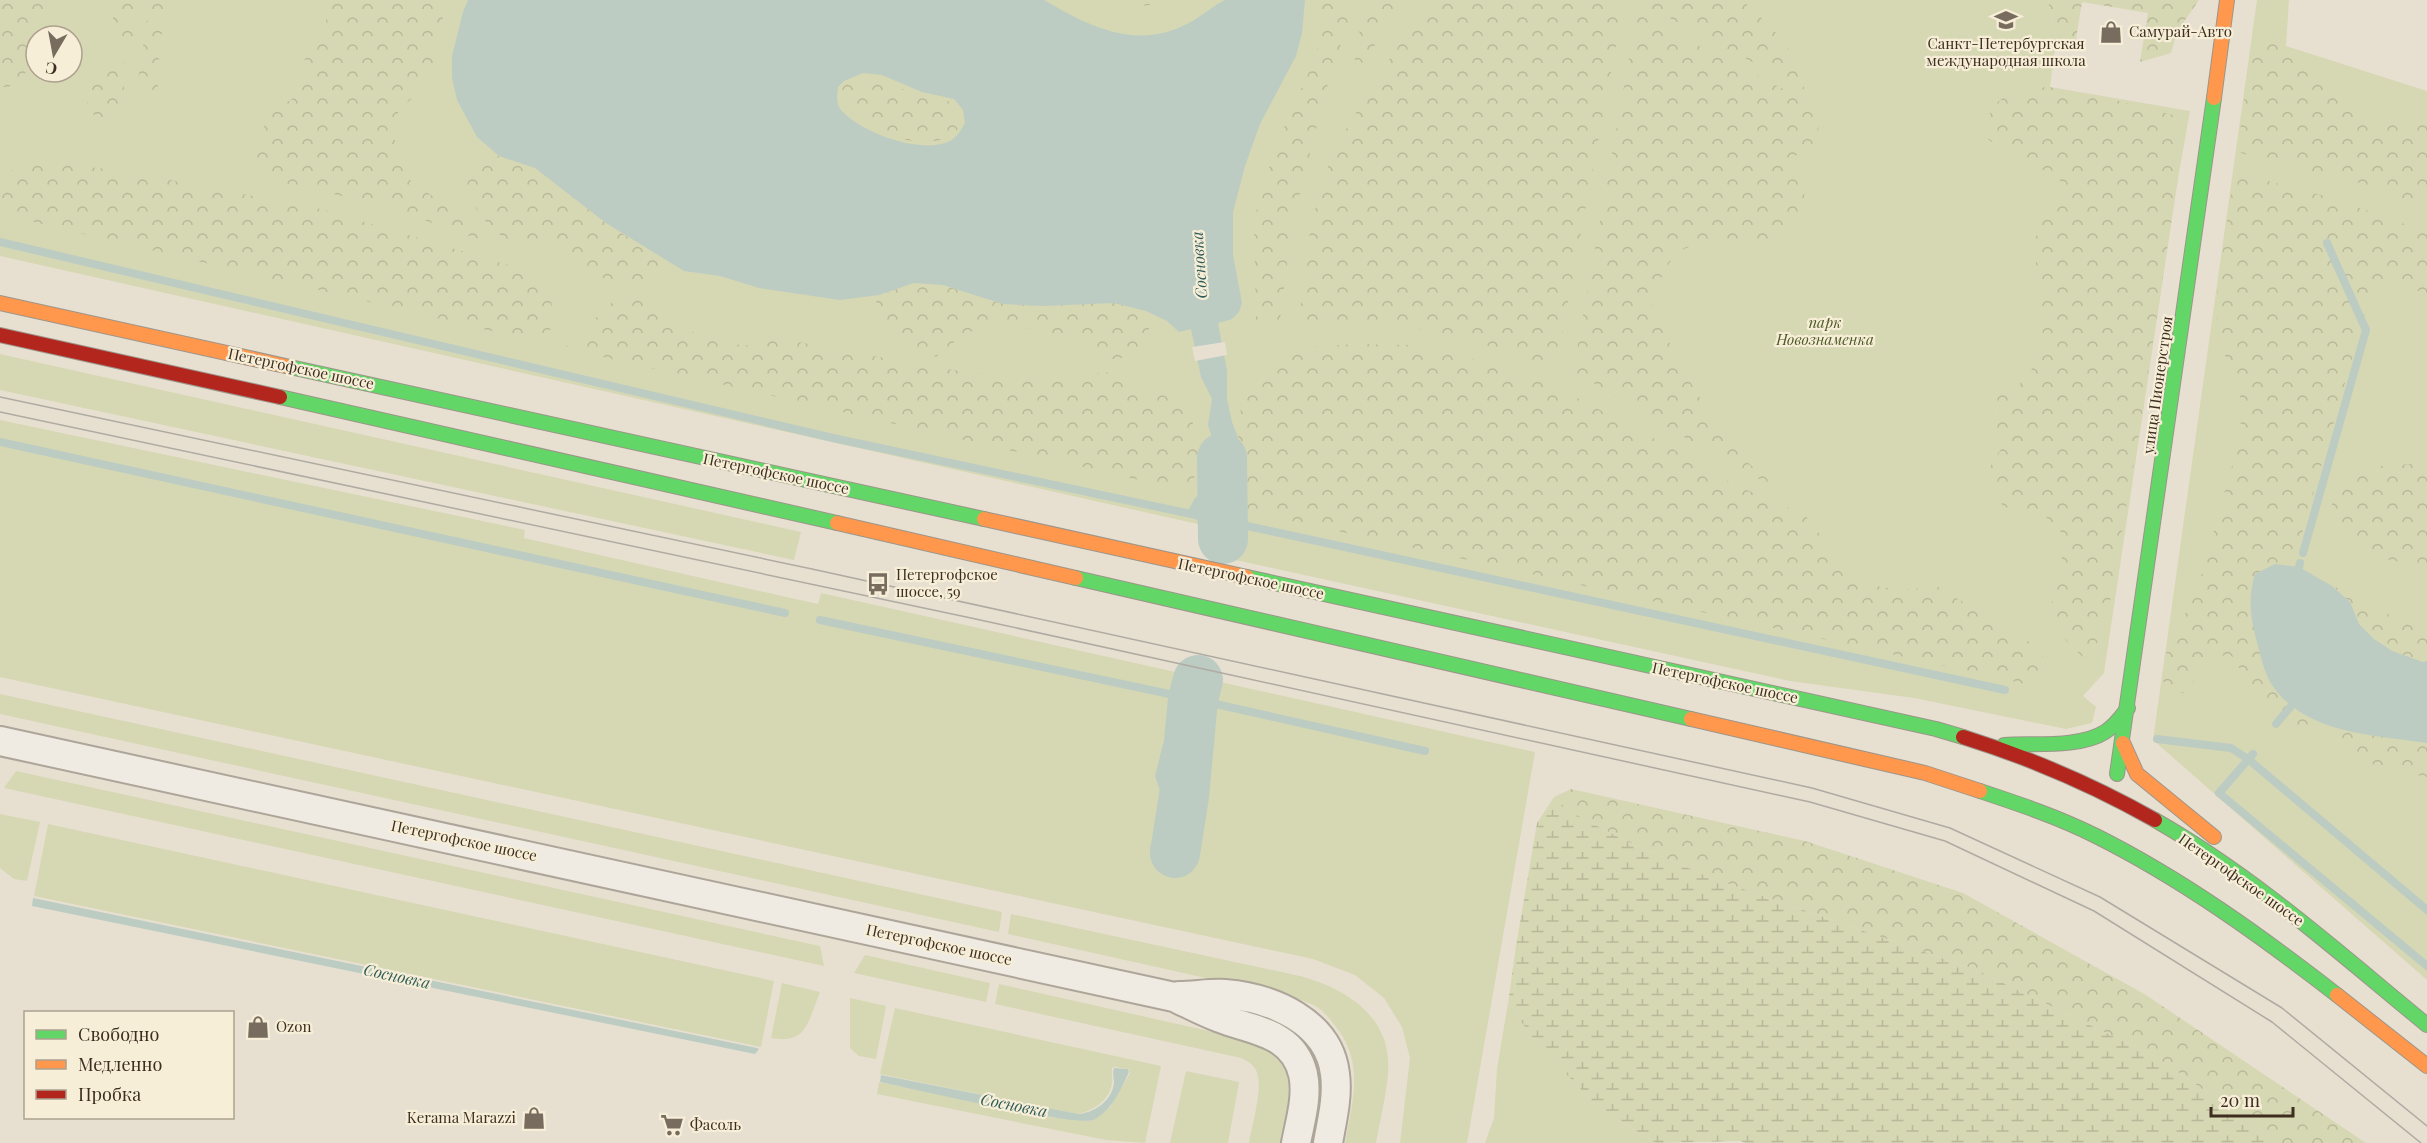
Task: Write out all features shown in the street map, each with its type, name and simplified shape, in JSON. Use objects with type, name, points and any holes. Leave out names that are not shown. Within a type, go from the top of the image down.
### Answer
[{"type":"main road","name":"улица Пионерстроя","points":[[2117,801],[2117,774],[2227,0]]},
{"type":"main road","name":"Петергофское шоссе","points":[[0,303],[1936,729],[1994,746],[2050,768],[2101,793],[2206,851],[2291,914],[2427,1025]]},
{"type":"main road","name":"Петергофское шоссе","points":[[0,335],[643,478],[1925,773],[2022,806],[2095,836],[2161,871],[2250,930],[2427,1066]]},
{"type":"main road","points":[[1994,746],[2082,740],[2101,734],[2115,724],[2128,708]]},
{"type":"main road","points":[[2123,743],[2137,774],[2267,881],[2291,914]]},
{"type":"main road","points":[[2086,800],[2108,788],[2117,774]]},
{"type":"main road","points":[[2117,801],[2125,819]]},
{"type":"main road","points":[[2022,806],[2054,804]]},
{"type":"main road","points":[[2141,844],[2161,871]]},
{"type":"street","name":"Петергофское шоссе","points":[[0,741],[1174,997],[1221,1018],[1268,1018]]},
{"type":"street","points":[[1296,1143],[1304,1099],[1303,1074],[1294,1055],[1279,1039],[1268,1018],[1299,1017],[1315,1029],[1328,1048],[1335,1074],[1336,1103],[1328,1143]]},
{"type":"green space","name":"парк Новознаменка","points":[[0,0],[2048,0],[2056,40],[2050,87],[2190,111],[2104,673],[2083,696],[2096,707],[2092,723],[2066,729],[1914,698],[1790,681],[1217,556],[1220,529],[0,256]]},
{"type":"green space","points":[[2,0],[58,0],[41,10],[34,24],[24,24],[24,78],[23,81],[8,87],[0,87],[0,4]]},
{"type":"green space","points":[[117,0],[137,0],[133,38],[122,39],[111,27]]},
{"type":"green space","points":[[150,0],[166,0],[165,28],[153,49],[165,69],[156,90],[135,100]]},
{"type":"green space","points":[[325,0],[448,0],[436,41],[434,74],[400,109],[390,127],[410,180],[498,244],[377,204],[264,177],[257,158],[260,132],[276,109],[297,96],[305,84],[303,72],[306,56],[323,33],[326,24]]},
{"type":"green space","points":[[1098,0],[1181,0],[1142,6]]},
{"type":"green space","points":[[1321,0],[1353,0],[1326,90],[1292,225],[1280,320],[1256,323],[1254,220],[1281,134],[1317,54]]},
{"type":"green space","points":[[1366,0],[1405,0],[1359,66],[1354,58]]},
{"type":"green space","points":[[1438,0],[1593,0],[1622,14],[1556,367],[1418,328],[1373,324],[1298,328],[1311,223],[1332,153],[1376,79],[1415,21]]},
{"type":"green space","points":[[1636,0],[1740,0],[1744,2],[1773,29],[1791,53],[1805,90]]},
{"type":"green space","points":[[2048,0],[2199,0],[2177,32],[2171,53],[2140,62],[2148,13],[2082,2],[2074,51],[2073,42],[2056,40]]},
{"type":"green space","points":[[2257,0],[2289,0],[2286,46],[2427,91],[2427,980],[2153,740]]},
{"type":"green space","points":[[1637,14],[1822,109],[1816,141],[1794,157],[1789,167],[1805,184],[1803,211],[1799,225],[1791,232],[1779,237],[1711,243],[1684,249],[1667,266],[1652,304],[1680,364],[1715,421],[1746,461],[1785,491],[1738,469],[1573,371]]},
{"type":"green space","points":[[2253,38],[2286,46],[2352,111],[2379,128],[2409,121],[2427,111],[2427,207],[2359,183],[2237,152]]},
{"type":"green space","points":[[114,62],[128,63],[119,117],[110,123],[97,118],[87,108],[88,87],[98,66]]},
{"type":"green space","points":[[864,77],[881,79],[909,92],[951,102],[959,112],[961,123],[951,136],[929,141],[900,139],[877,130],[849,111],[841,95],[845,85]]},
{"type":"green space","points":[[2049,87],[2107,98],[2173,115],[2176,133],[2178,178],[2139,433],[2108,614],[2096,645],[2083,657],[2069,645],[2048,613],[2061,577],[2063,534],[2042,513],[2004,507],[1987,484],[1992,461],[2003,447],[2000,434],[1992,418],[1995,398],[2026,380],[2037,359],[2043,336],[2034,242],[2044,215],[2060,196],[2060,171],[2029,169],[1985,137],[1992,109],[1997,103],[2018,92]]},
{"type":"green space","points":[[499,156],[535,168],[606,223],[652,253],[661,265],[657,277],[638,284],[622,284],[580,266],[559,245],[527,248],[504,238],[482,217],[468,191],[468,178],[473,166],[482,157]]},
{"type":"green space","points":[[21,160],[117,170],[321,209],[532,272],[551,298],[550,345],[0,214],[0,185]]},
{"type":"green space","points":[[2234,172],[2332,198],[2427,232],[2427,293],[2391,285],[2368,303],[2298,547],[2299,567],[2275,564],[2256,574],[2250,591],[2250,619],[2351,731],[2427,743],[2427,777],[2370,763],[2348,753],[2324,731],[2293,726],[2279,719],[2263,703],[2230,654],[2204,660],[2187,693],[2170,693],[2162,679],[2165,656],[2198,587],[2241,434],[2240,393],[2224,353],[2215,307]]},
{"type":"green space","points":[[914,283],[943,285],[1003,304],[1042,306],[1114,303],[1146,311],[1150,336],[1143,355],[1106,360],[1077,339],[1019,326],[991,327],[965,333],[936,357],[895,338],[881,328],[875,320],[876,301],[879,295]]},
{"type":"green space","points":[[618,297],[638,300],[658,307],[667,323],[700,335],[740,345],[762,346],[776,338],[939,368],[996,376],[1041,377],[1113,372],[1137,387],[1172,398],[1191,419],[1200,440],[1192,492],[563,348],[581,338],[599,314]]},
{"type":"green space","points":[[1354,344],[1414,345],[1468,358],[1560,389],[1657,440],[1735,485],[1805,515],[1822,537],[1846,580],[1898,590],[1938,587],[2039,648],[2048,669],[2030,685],[1234,508],[1226,489],[1229,467],[1234,460],[1238,438],[1242,396],[1261,377],[1308,347]]},
{"type":"green space","points":[[0,354],[801,532],[794,560],[0,390]]},
{"type":"green space","points":[[0,420],[525,530],[524,538],[818,604],[821,593],[1535,752],[1467,1143],[1400,1143],[1410,1058],[1402,1027],[1384,998],[1355,975],[1313,959],[0,677]]},
{"type":"green space","points":[[2427,463],[2427,567],[2380,558],[2339,536],[2331,506],[2347,476],[2381,466]]},
{"type":"green space","points":[[2332,586],[2353,593],[2373,608],[2399,619],[2427,620],[2427,661],[2423,662],[2392,651],[2374,639],[2359,624],[2350,602]]},
{"type":"green space","points":[[0,694],[1002,912],[999,932],[0,714]]},
{"type":"green space","points":[[16,771],[820,946],[824,966],[4,788]]},
{"type":"green space","points":[[1571,789],[1805,841],[1963,893],[2146,995],[2366,1143],[2280,1143],[2156,1057],[1976,970],[1708,877],[1620,838],[1569,811],[1554,797]]},
{"type":"green space","points":[[1554,797],[1569,811],[1620,838],[1708,877],[1976,970],[2156,1057],[2280,1143],[1746,1143],[1740,1141],[1656,1143],[1599,1108],[1537,1044],[1508,1003],[1537,823]]},
{"type":"green space","points":[[0,814],[40,822],[27,881],[14,879],[0,868]]},
{"type":"green space","points":[[48,824],[774,981],[761,1047],[34,896]]},
{"type":"green space","points":[[1011,914],[1300,976],[1335,989],[1350,998],[1375,1022],[1388,1054],[1387,1083],[1376,1143],[1345,1143],[1353,1100],[1354,1072],[1347,1044],[1339,1031],[1317,1007],[1295,998],[1008,934]]},
{"type":"green space","points":[[865,955],[990,983],[986,1002],[854,973]]},
{"type":"green space","points":[[782,983],[820,992],[809,1021],[800,1034],[793,1038],[771,1038]]},
{"type":"green space","points":[[999,984],[1249,1040],[1266,1048],[1285,1069],[1288,1082],[1287,1111],[1281,1143],[1249,1143],[1259,1086],[1256,1070],[1247,1061],[995,1004]]},
{"type":"green space","points":[[850,998],[886,1006],[876,1059],[859,1056],[850,1048]]},
{"type":"green space","points":[[1508,1003],[1537,1044],[1599,1108],[1656,1143],[1485,1143],[1494,1118],[1497,1069]]},
{"type":"green space","points":[[895,1008],[1161,1066],[1145,1143],[1106,1140],[877,1094],[879,1082],[1048,1117],[1091,1121],[1110,1107],[1130,1073],[1129,1069],[1112,1068],[1111,1089],[1108,1095],[1100,1104],[1077,1114],[880,1074]]},
{"type":"green space","points":[[1186,1071],[1239,1082],[1228,1143],[1170,1143]]},
{"type":"water","points":[[468,0],[1044,0],[1079,19],[1114,32],[1150,35],[1168,32],[1187,24],[1226,0],[1305,0],[1302,33],[1296,56],[1260,124],[1245,166],[1233,212],[1233,255],[1242,303],[1239,312],[1232,319],[1218,323],[1227,371],[1227,399],[1238,438],[1234,460],[1229,467],[1226,489],[1239,525],[1221,527],[1223,539],[1187,513],[1195,498],[1202,492],[1209,464],[1208,453],[1212,437],[1208,425],[1212,399],[1201,377],[1191,329],[1179,332],[1167,321],[1146,311],[1114,303],[1042,306],[1003,304],[943,285],[914,283],[879,295],[840,300],[759,288],[720,276],[684,271],[606,223],[535,168],[499,156],[477,137],[457,100],[452,78],[452,56]],"holes":[[[863,73],[882,75],[922,92],[954,99],[963,110],[965,123],[959,133],[950,141],[938,145],[908,143],[877,134],[850,119],[839,108],[838,87],[844,81]]]},
{"type":"water","points":[[2275,564],[2299,567],[2332,586],[2350,602],[2359,624],[2374,639],[2392,651],[2423,662],[2427,661],[2427,743],[2363,734],[2322,723],[2303,714],[2286,701],[2272,685],[2267,676],[2256,637],[2251,601],[2255,574]]},
{"type":"water","points":[[1177,696],[1198,700],[1190,732],[1186,765],[1178,776],[1184,786],[1172,791],[1175,796],[1171,801],[1167,833],[1160,839],[1161,845],[1173,849],[1172,855],[1152,850],[1150,847],[1157,830],[1163,798],[1155,776],[1163,744],[1172,726]]},
{"type":"water","points":[[33,898],[759,1049],[755,1054],[32,906]]},
{"type":"water","points":[[1114,1068],[1128,1069],[1129,1072],[1111,1105],[1093,1120],[1081,1121],[1026,1113],[880,1082],[881,1075],[1078,1114],[1096,1108],[1110,1095],[1114,1083]]},
{"type":"pier","points":[[1225,342],[1227,355],[1195,361],[1192,347]]},
{"type":"waterway","points":[[0,242],[833,438],[1196,515]]},
{"type":"waterway","points":[[2303,553],[2366,330],[2327,243]]},
{"type":"waterway","points":[[0,442],[785,613]]},
{"type":"waterway","name":"Сосновка","points":[[1222,458],[1223,539]]},
{"type":"waterway","points":[[1229,522],[2005,690]]},
{"type":"waterway","points":[[2299,567],[2300,563]]},
{"type":"waterway","points":[[820,620],[1425,751]]},
{"type":"waterway","name":"Сосновка","points":[[1175,853],[1184,796],[1193,699],[1198,680]]},
{"type":"waterway","points":[[2276,724],[2291,706]]},
{"type":"waterway","points":[[2157,739],[2231,748],[2248,759],[2427,910]]},
{"type":"waterway","points":[[2253,754],[2219,793],[2427,966]]},
{"type":"tram line","points":[[0,397],[812,569],[1812,788],[1950,828],[2100,897],[2282,1008],[2427,1126]]},
{"type":"tram line","points":[[0,412],[971,618],[1810,802],[1945,841],[2094,911],[2272,1022],[2421,1143]]},
{"type":"traffic: fast","points":[[2117,774],[2214,98]]},
{"type":"traffic: fast","points":[[290,367],[984,519]]},
{"type":"traffic: fast","points":[[280,397],[837,523]]},
{"type":"traffic: fast","points":[[1247,577],[1936,729],[1963,737]]},
{"type":"traffic: fast","points":[[1076,578],[1691,719]]},
{"type":"traffic: fast","points":[[2004,745],[2070,743],[2095,737],[2112,727],[2128,708]]},
{"type":"traffic: fast","points":[[1980,791],[2067,823],[2128,853],[2220,910],[2337,995]]},
{"type":"traffic: fast","points":[[2155,820],[2192,842],[2262,891],[2427,1025]]},
{"type":"traffic: slow","points":[[2214,98],[2227,0]]},
{"type":"traffic: slow","points":[[0,303],[290,367]]},
{"type":"traffic: slow","points":[[984,519],[1247,577]]},
{"type":"traffic: slow","points":[[837,523],[1076,578]]},
{"type":"traffic: slow","points":[[1691,719],[1925,773],[1980,791]]},
{"type":"traffic: slow","points":[[2123,743],[2137,774],[2214,837]]},
{"type":"traffic: slow","points":[[2337,995],[2427,1066]]},
{"type":"traffic: jam","points":[[0,335],[280,397]]},
{"type":"traffic: jam","points":[[1963,737],[2062,774],[2155,820]]},
{"type":"place","name":"Санкт-Петербургская международная школа","points":[[2006,20]]},
{"type":"place","name":"Самурай-Авто","points":[[2111,32]]},
{"type":"place","name":"Петергофское шоссе, 59","points":[[878,584]]},
{"type":"place","name":"Ozon","points":[[258,1027]]},
{"type":"place","name":"Kerama Marazzi","points":[[534,1118]]},
{"type":"place","name":"Фасоль","points":[[672,1125]]}]
